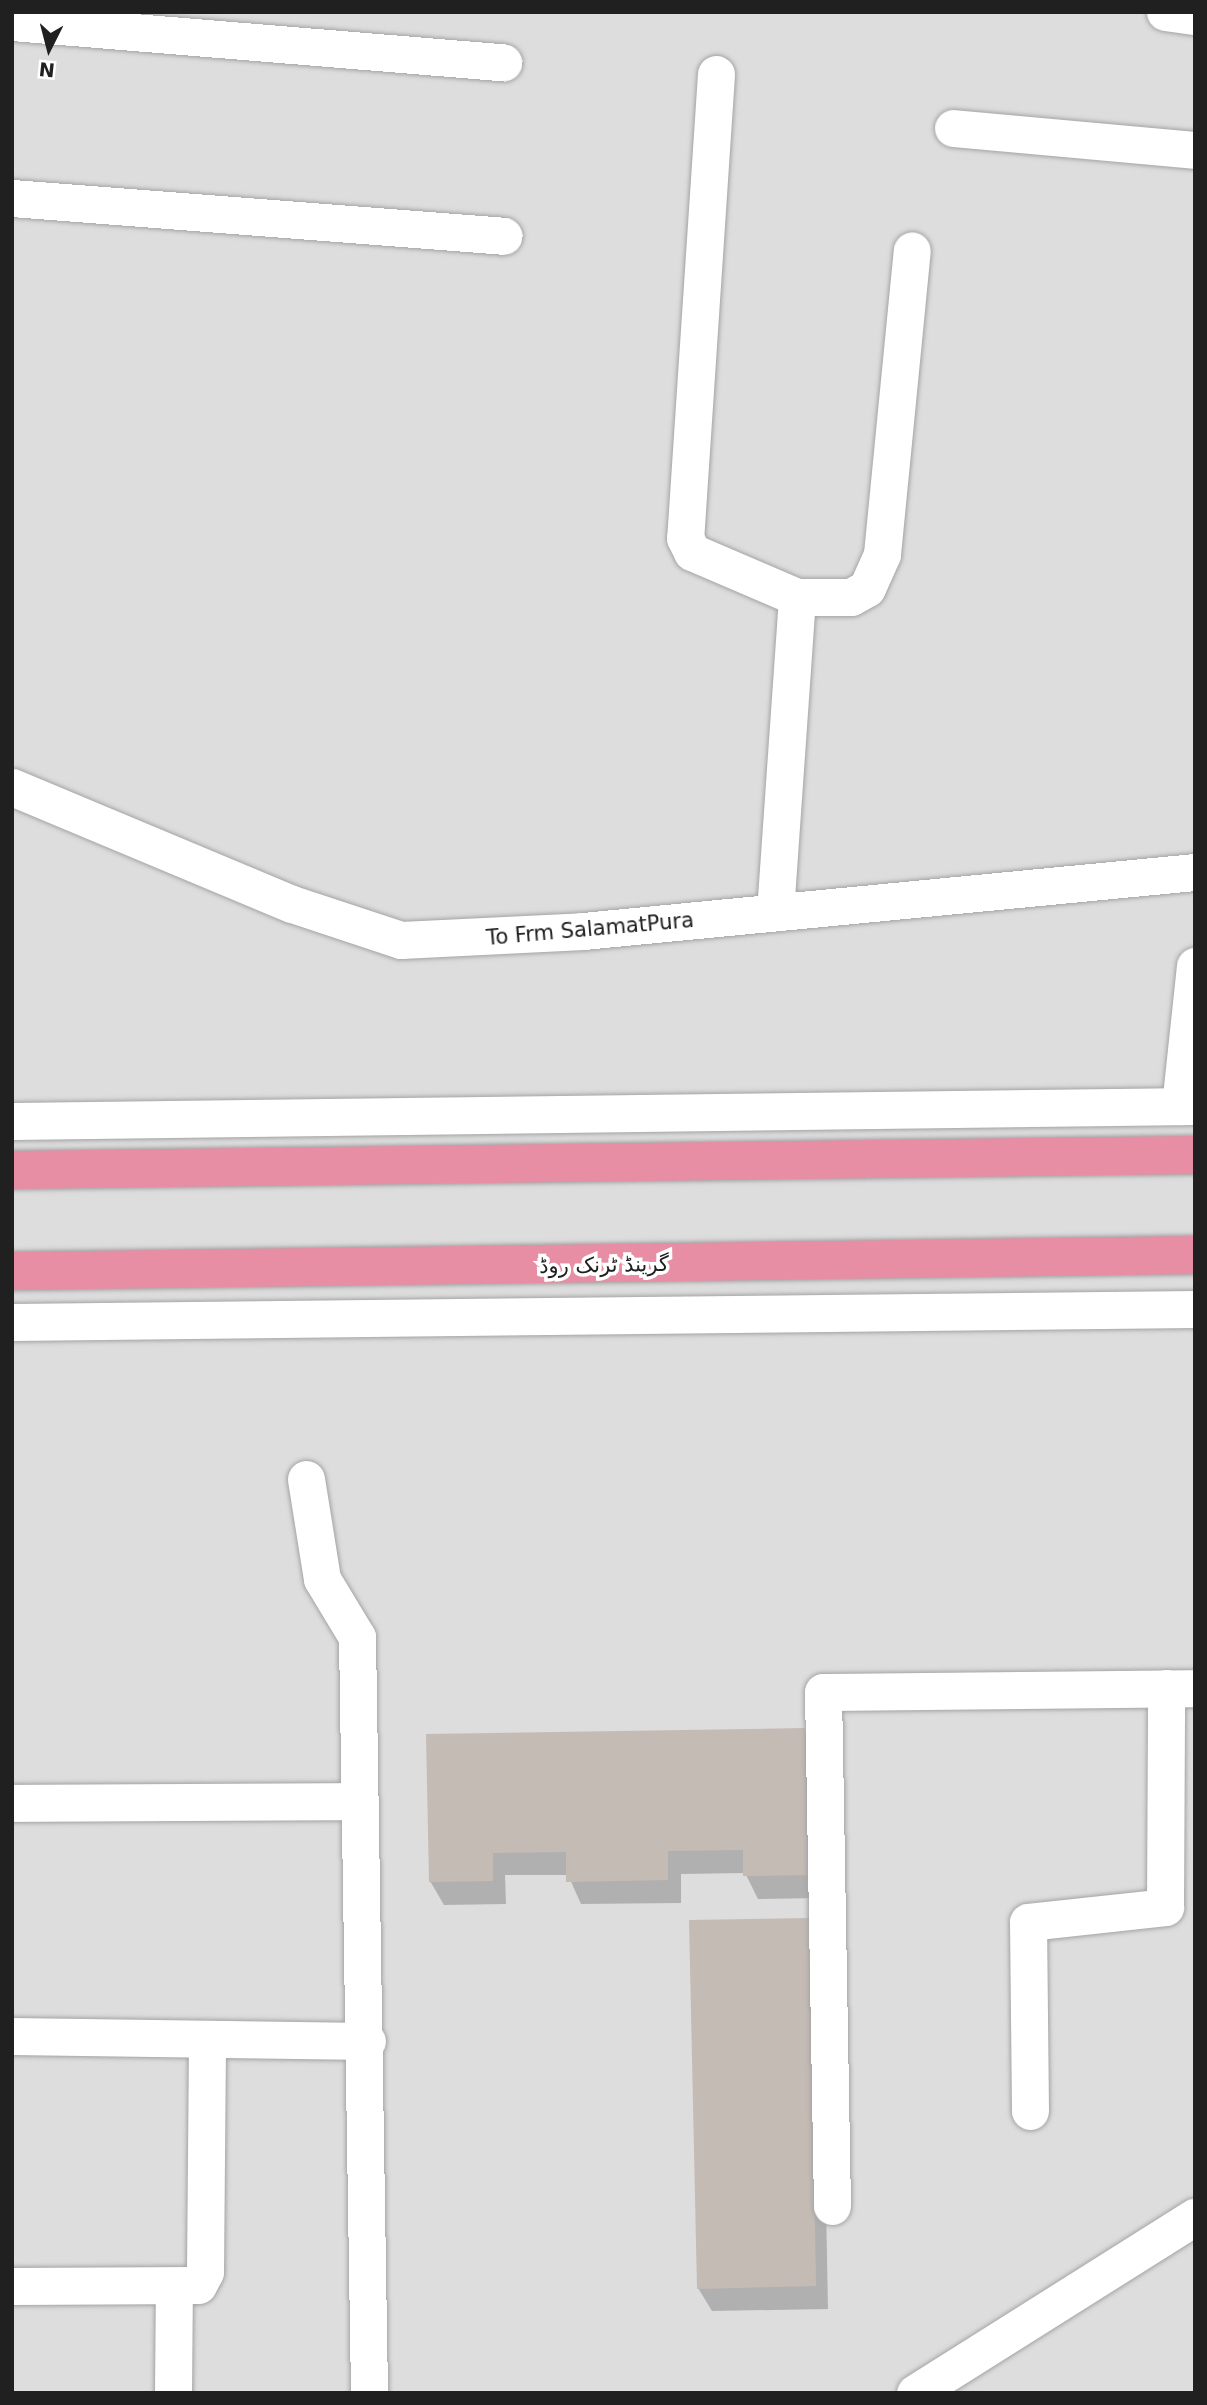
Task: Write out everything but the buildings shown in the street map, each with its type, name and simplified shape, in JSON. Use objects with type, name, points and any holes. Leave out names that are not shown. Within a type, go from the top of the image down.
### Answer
[{"type":"highway","points":[[12,1170],[1195,1155]]},
{"type":"highway","name":"گرینڈ ٹرنک روڈ","points":[[12,1271],[1195,1255]]},
{"type":"street","points":[[1165,12],[1195,16]]},
{"type":"street","points":[[12,22],[503,61]]},
{"type":"street","points":[[716,74],[685,538],[692,552],[797,597],[851,597],[866,588],[882,554],[912,250]]},
{"type":"street","points":[[953,128],[1195,150]]},
{"type":"street","points":[[12,198],[504,236]]},
{"type":"street","points":[[775,912],[797,597]]},
{"type":"street","name":"To Frm SalamatPura","points":[[12,787],[304,908],[401,940],[775,912],[1195,872]]},
{"type":"street","points":[[12,1121],[1187,1106],[1195,966]]},
{"type":"street","points":[[12,1322],[1195,1309]]},
{"type":"street","points":[[306,1479],[322,1579],[357,1637],[359,1801],[368,2041],[369,2393]]},
{"type":"street","points":[[832,2206],[823,1692],[1181,1688],[1164,1907],[1028,1922],[1030,2110]]},
{"type":"street","points":[[12,1803],[359,1801]]},
{"type":"street","points":[[12,2036],[368,2041]]},
{"type":"street","points":[[12,2286],[198,2285],[205,2272],[207,2039]]},
{"type":"street","points":[[915,2393],[1195,2217]]},
{"type":"street","points":[[173,2393],[174,2287]]},
{"type":"shaded area","points":[[12,12],[1195,12],[1195,2393],[12,2393]]}]
